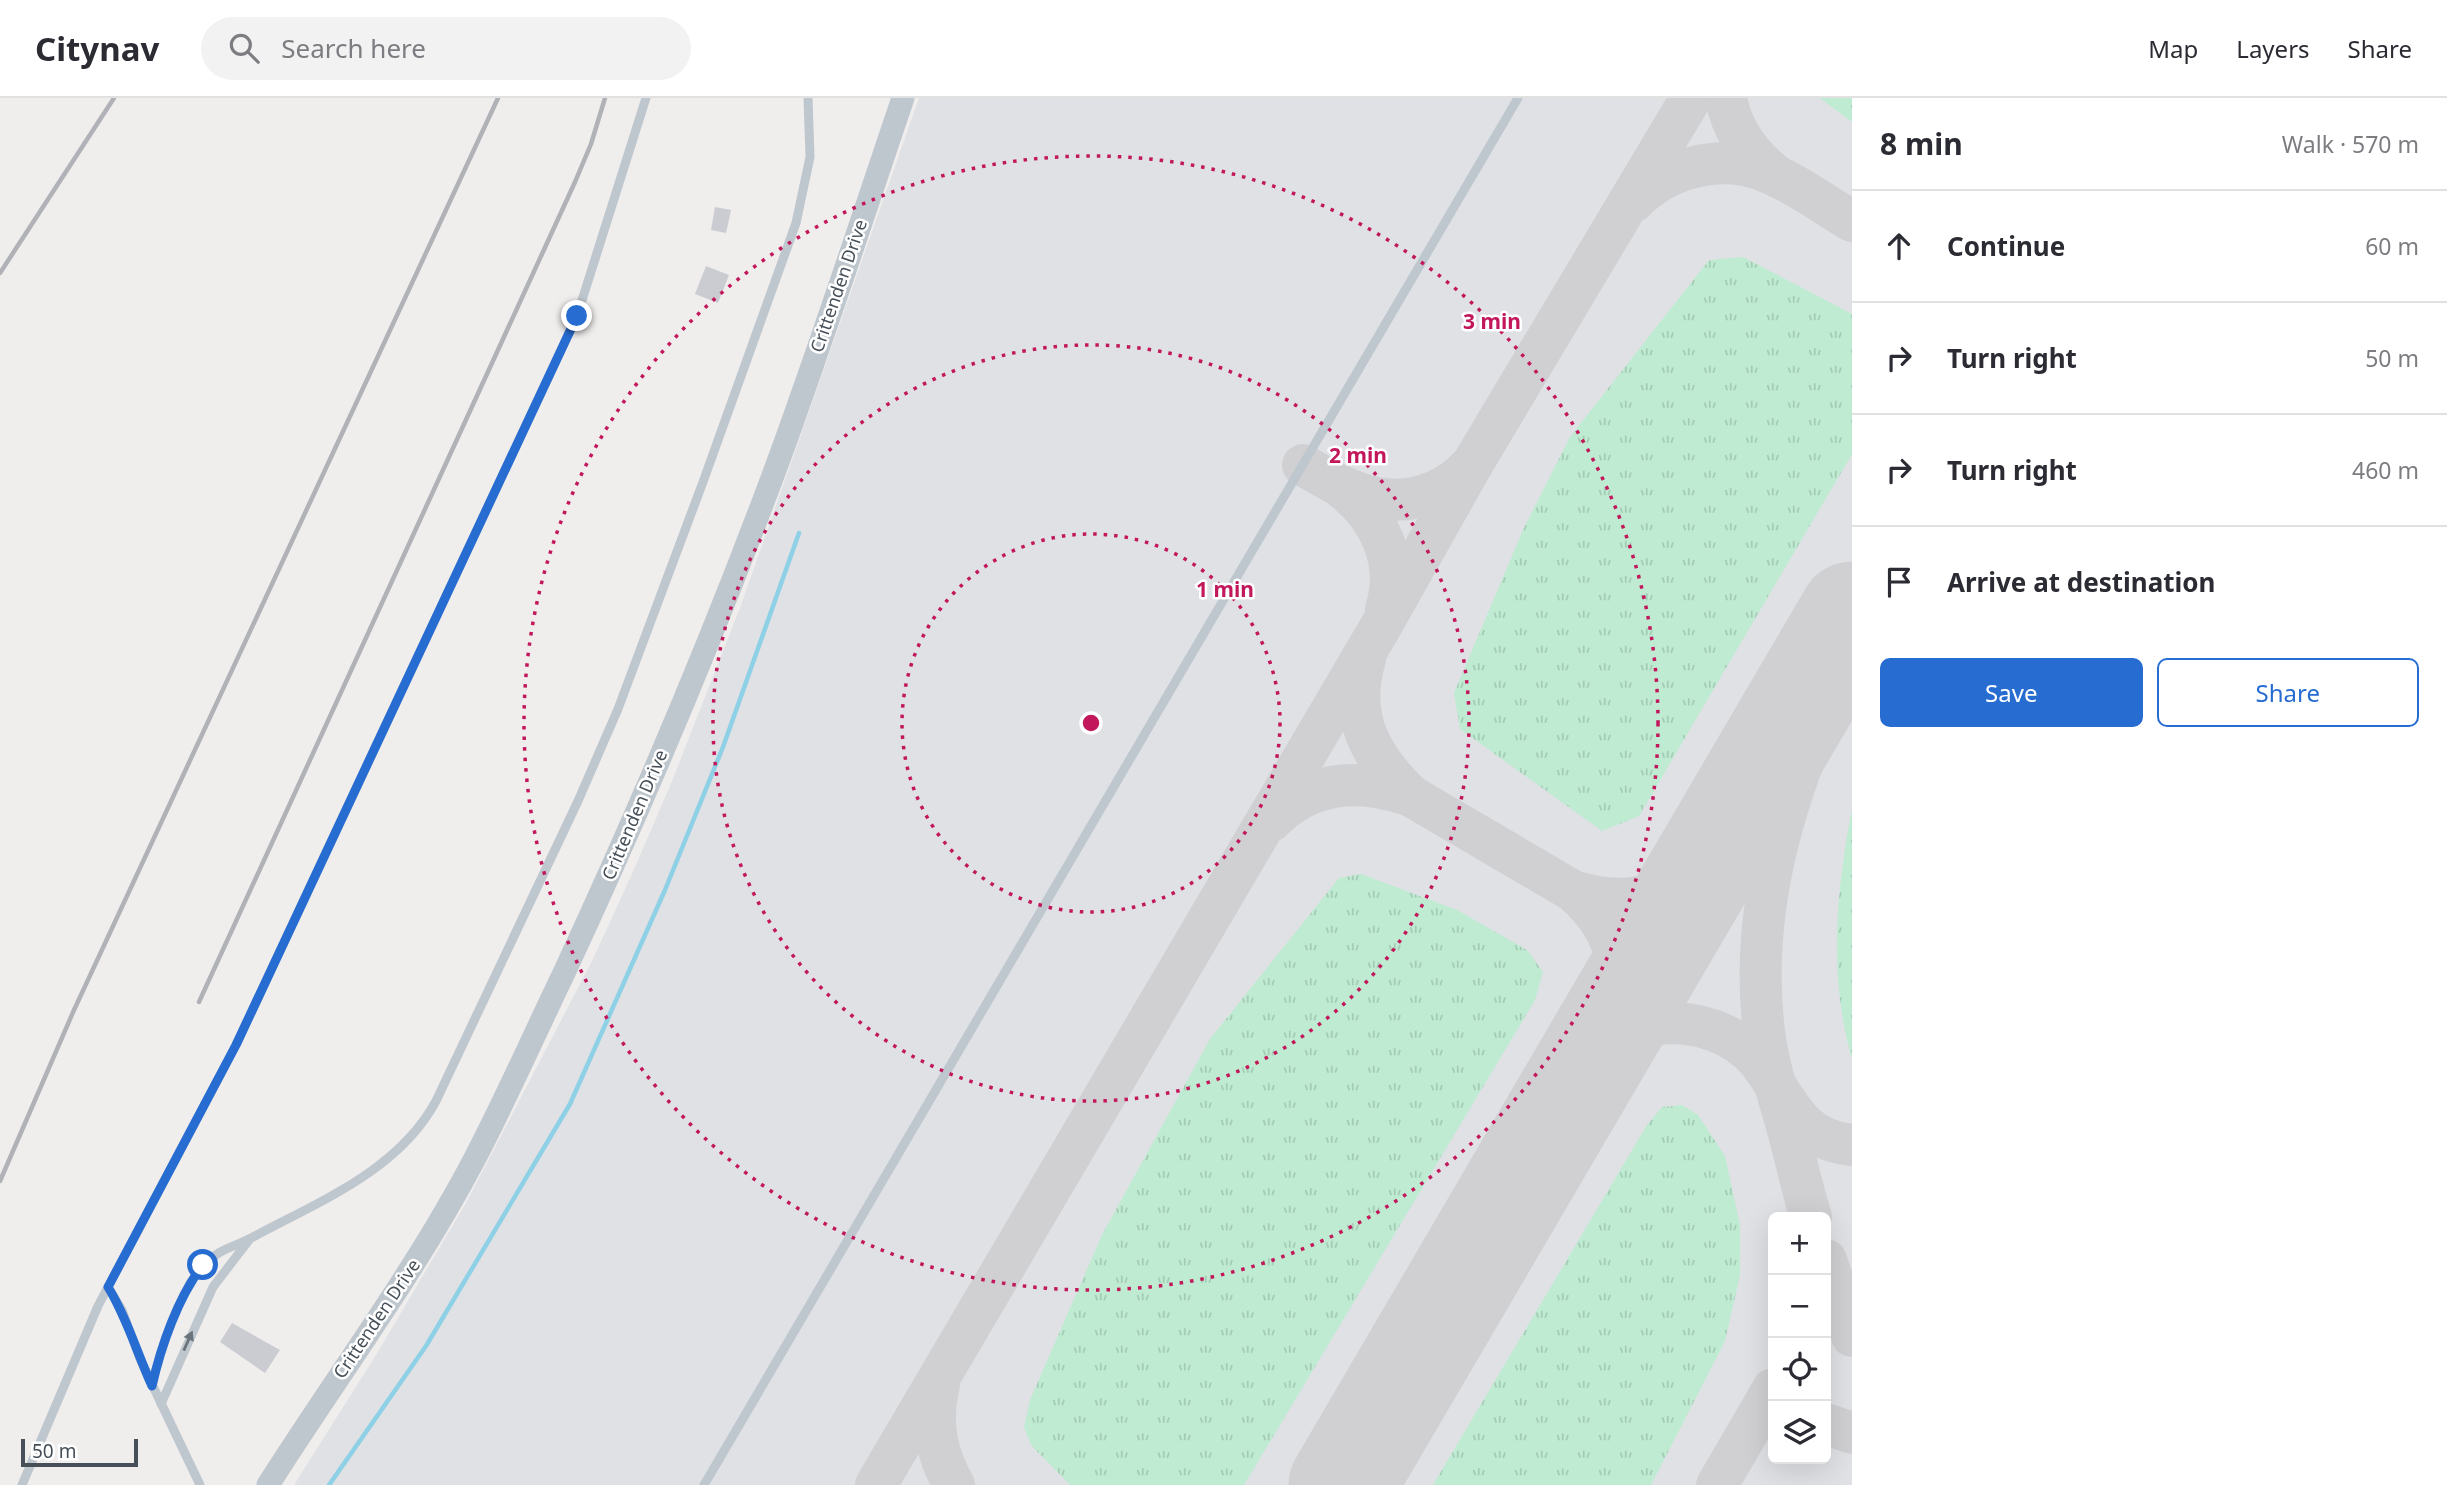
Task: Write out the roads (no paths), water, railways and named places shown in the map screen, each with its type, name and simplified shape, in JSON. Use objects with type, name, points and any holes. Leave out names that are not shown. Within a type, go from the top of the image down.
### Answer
[{"type":"street","name":"Crittenden Drive","points":[[268,1485],[319,1404],[394,1297],[472,1163],[610,875],[641,806],[779,460],[903,98]]},
{"type":"lane","points":[[22,1485],[108,1287],[236,1045],[577,316],[646,98]]},
{"type":"lane","points":[[152,1386],[159,1356],[194,1277],[214,1255],[250,1239],[358,1181],[390,1157],[428,1116],[436,1101],[578,801],[650,628],[796,223],[810,157],[808,98]]},
{"type":"lane","points":[[704,1485],[1518,98]]},
{"type":"lane","points":[[161,1404],[214,1287],[250,1239]]},
{"type":"lane","points":[[108,1287],[122,1310],[152,1386],[200,1485]]},
{"type":"waterway","points":[[329,1485],[426,1346],[570,1104],[665,890],[723,747],[799,533]]},
{"type":"railway","points":[[0,273],[114,98]]},
{"type":"railway","points":[[0,1181],[74,1010],[498,98]]},
{"type":"railway","points":[[199,1002],[575,182],[591,144],[605,98]]}]
